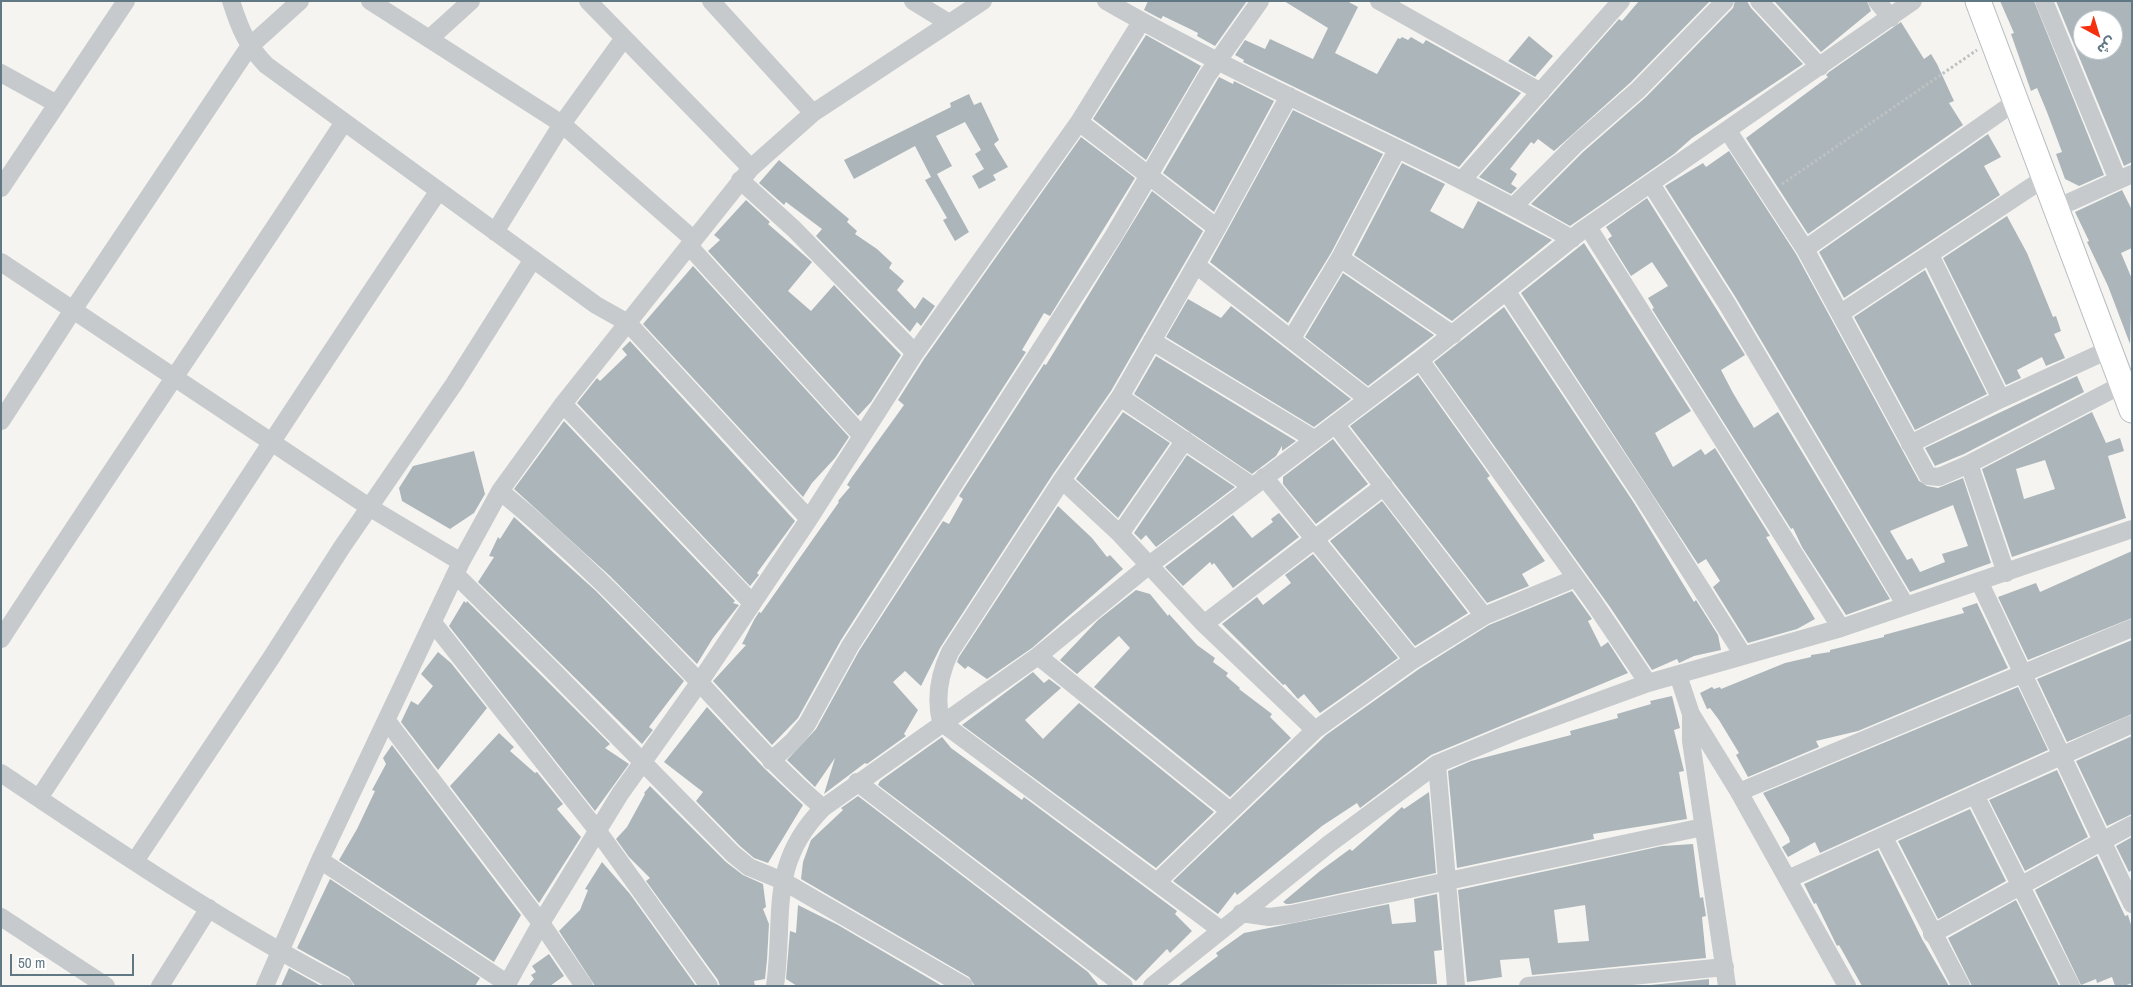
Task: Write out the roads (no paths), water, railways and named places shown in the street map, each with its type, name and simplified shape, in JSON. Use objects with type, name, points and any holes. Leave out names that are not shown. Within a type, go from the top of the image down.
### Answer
[{"type":"street","points":[[231,1],[240,29],[249,47],[266,65],[438,192],[596,305],[628,323],[809,519]]},
{"type":"street","points":[[1,421],[249,47],[300,1]]},
{"type":"street","points":[[370,1],[562,124],[692,244],[862,436]]},
{"type":"street","points":[[429,39],[471,1]]},
{"type":"street","points":[[711,1],[813,113]]},
{"type":"street","points":[[913,1],[949,23]]},
{"type":"street","points":[[265,986],[278,952],[320,860],[434,624],[458,569],[500,491],[563,404],[746,174],[813,113],[983,1]]},
{"type":"street","points":[[1106,1],[1141,22],[1397,150],[1514,206],[1572,239]]},
{"type":"street","points":[[771,761],[808,724],[850,646],[1083,284],[1196,94],[1260,1]]},
{"type":"street","points":[[1379,1],[1541,92]]},
{"type":"street","points":[[1462,180],[1512,121],[1541,92],[1621,1]]},
{"type":"street","points":[[1514,206],[1576,144],[1638,90],[1725,1]]},
{"type":"street","points":[[1759,1],[1820,67]]},
{"type":"street","points":[[1877,1],[1891,18]]},
{"type":"street","points":[[777,985],[783,881],[788,858],[799,837],[823,808],[941,722],[1038,656],[1148,566],[1453,335],[1588,227],[1913,1]]},
{"type":"street","points":[[1978,1],[2108,350],[2128,376]]},
{"type":"street","points":[[1993,1],[2070,202],[2128,376],[2132,410]]},
{"type":"street","points":[[2044,1],[2128,177],[2070,202]]},
{"type":"street","points":[[592,3],[794,229],[915,353]]},
{"type":"street","points":[[1,188],[57,104],[118,4]]},
{"type":"street","points":[[320,860],[507,985],[597,830],[642,761],[699,683],[809,519],[915,353],[1079,122],[1141,22]]},
{"type":"street","points":[[495,232],[562,124],[624,38]]},
{"type":"street","points":[[1,72],[57,104]]},
{"type":"street","points":[[1221,930],[1158,881],[941,722],[938,696],[941,673],[946,660],[1062,480],[1120,397],[1217,228],[1289,96]]},
{"type":"street","points":[[1805,249],[2015,102]]},
{"type":"street","points":[[1,639],[344,122]]},
{"type":"street","points":[[1079,122],[1148,177],[1217,228]]},
{"type":"street","points":[[1728,131],[1770,192],[1805,249],[1842,313],[1924,472],[1932,478],[1969,464],[2128,376]]},
{"type":"street","points":[[1292,338],[1340,258],[1397,150]]},
{"type":"street","points":[[1842,313],[2043,179]]},
{"type":"street","points":[[1651,184],[1726,304],[1906,606]]},
{"type":"street","points":[[39,798],[188,573],[271,441],[438,192]]},
{"type":"street","points":[[1588,227],[1841,628]]},
{"type":"street","points":[[1930,255],[2002,399]]},
{"type":"street","points":[[1340,258],[1453,335]]},
{"type":"street","points":[[135,860],[272,658],[369,507],[454,384],[533,259]]},
{"type":"street","points":[[1,262],[271,441],[458,569],[642,761],[733,854],[749,867],[783,881],[964,986]]},
{"type":"street","points":[[1196,265],[1368,399]]},
{"type":"street","points":[[1507,292],[1658,520],[1743,654]]},
{"type":"street","points":[[1152,341],[1314,439]]},
{"type":"street","points":[[1910,444],[2108,350]]},
{"type":"street","points":[[1420,360],[1576,578],[1648,683]]},
{"type":"street","points":[[1120,397],[1185,440],[1258,482],[1313,539],[1413,660]]},
{"type":"street","points":[[563,404],[752,604]]},
{"type":"street","points":[[1335,424],[1484,616]]},
{"type":"street","points":[[1120,534],[1185,440]]},
{"type":"street","points":[[1969,464],[2006,573]]},
{"type":"street","points":[[1062,480],[1120,534],[1204,624],[1315,730]]},
{"type":"street","points":[[1204,624],[1384,486]]},
{"type":"street","points":[[500,491],[561,543],[699,683],[771,761],[823,808]]},
{"type":"street","points":[[1152,986],[1171,978],[1241,913],[1345,831],[1437,764],[1519,730],[1648,683],[1743,654],[1841,628],[2132,529]]},
{"type":"street","points":[[1158,881],[1315,730],[1413,660],[1484,616],[1576,578]]},
{"type":"street","points":[[1979,581],[2132,904]]},
{"type":"street","points":[[434,624],[597,830],[709,986]]},
{"type":"street","points":[[1739,792],[2132,628]]},
{"type":"street","points":[[1038,656],[1230,811]]},
{"type":"street","points":[[1678,675],[1691,714],[1739,792],[1847,986]]},
{"type":"street","points":[[1691,714],[1691,741],[1727,986]]},
{"type":"street","points":[[387,721],[542,923],[584,986]]},
{"type":"street","points":[[1788,879],[2132,724]]},
{"type":"street","points":[[1437,764],[1456,986]]},
{"type":"street","points":[[1,773],[278,952],[344,986]]},
{"type":"street","points":[[857,782],[1124,986]]},
{"type":"street","points":[[1975,795],[2070,986]]},
{"type":"street","points":[[1932,934],[2132,825]]},
{"type":"street","points":[[1241,913],[1268,917],[1292,914],[1703,827]]},
{"type":"street","points":[[1883,836],[1932,934],[1961,986]]},
{"type":"street","points":[[160,986],[209,908]]},
{"type":"street","points":[[1,918],[106,986]]},
{"type":"street","points":[[1528,986],[1664,979],[1725,967]]}]
